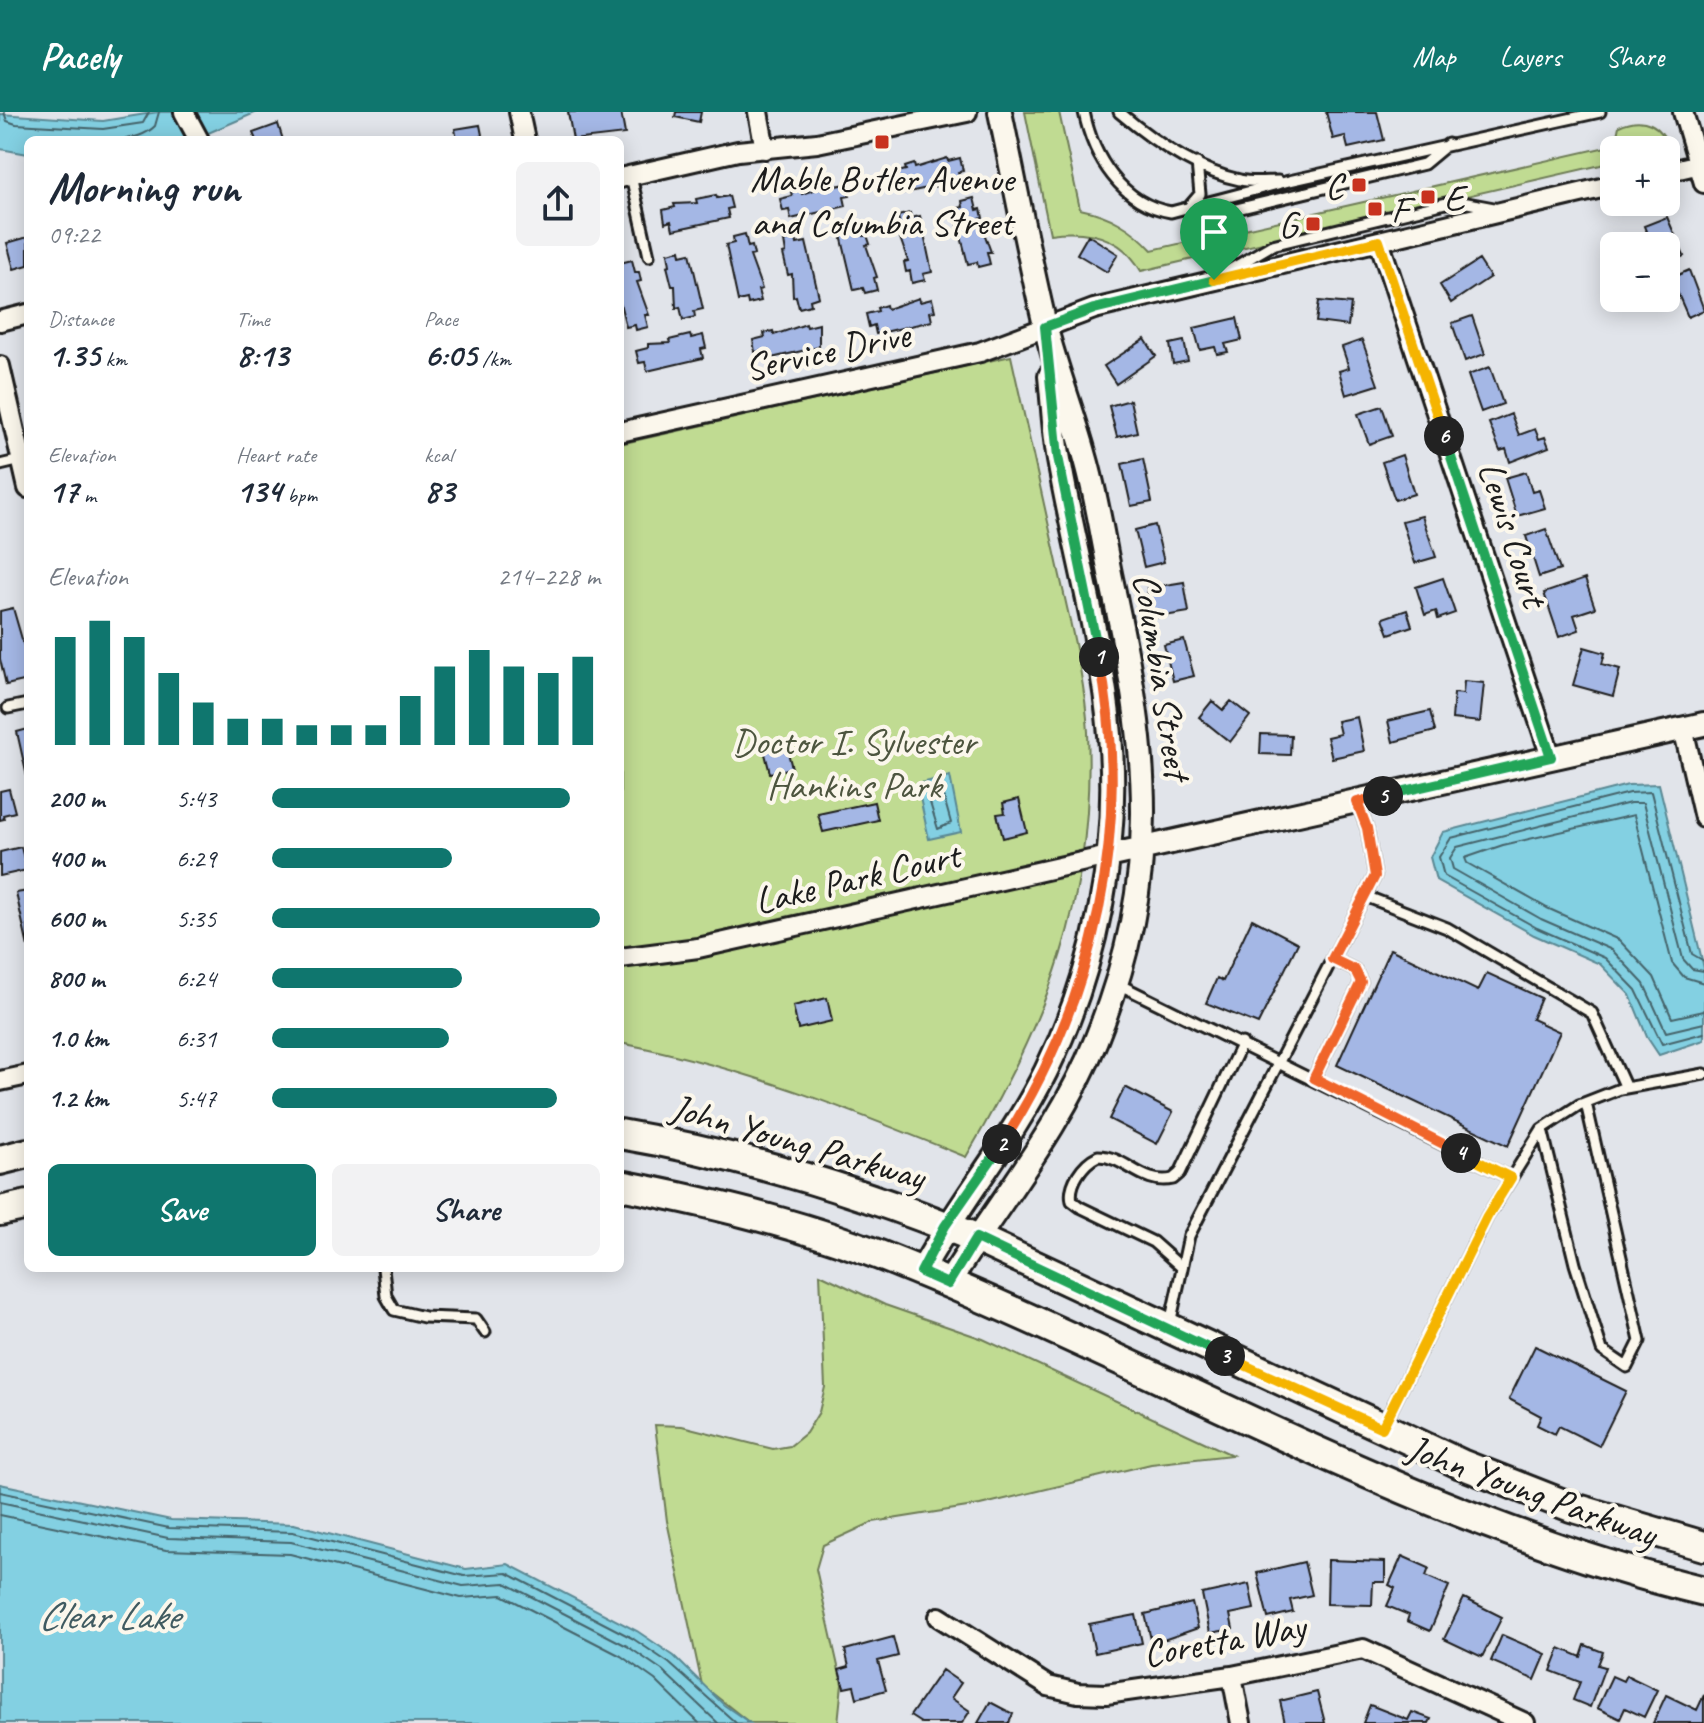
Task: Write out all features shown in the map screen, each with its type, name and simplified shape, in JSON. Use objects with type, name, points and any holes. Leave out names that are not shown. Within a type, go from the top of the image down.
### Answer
[{"type":"main road","name":"John Young Parkway","points":[[624,1135],[786,1171],[945,1226],[1461,1464],[1558,1502],[1704,1546]]},
{"type":"main road","points":[[0,1160],[24,1154]]},
{"type":"main road","name":"John Young Parkway","points":[[624,1186],[765,1217],[921,1272],[1444,1505],[1609,1565],[1704,1591]]},
{"type":"main road","points":[[0,1211],[24,1206]]},
{"type":"street","points":[[184,112],[197,136]]},
{"type":"street","points":[[519,112],[524,136]]},
{"type":"street","points":[[758,112],[765,149]]},
{"type":"street","points":[[626,177],[738,151],[817,143],[967,112]]},
{"type":"street","name":"Columbia Street","points":[[948,1284],[1055,1123],[1091,1052],[1116,983],[1138,893],[1143,849],[1143,750],[1134,682],[1086,457],[1045,327],[1000,112]]},
{"type":"street","points":[[1683,112],[1701,164],[1704,183]]},
{"type":"street","points":[[1680,169],[1701,164]]},
{"type":"street","name":"Service Drive","points":[[624,431],[980,352],[1094,309],[1600,188]]},
{"type":"street","name":"Lewis Court","points":[[1379,241],[1551,757]]},
{"type":"street","points":[[0,321],[24,315]]},
{"type":"street","name":"Columbia Street","points":[[921,1272],[945,1226],[1021,1116],[1055,1052],[1087,965],[1108,856],[1111,779],[1106,702],[1058,457],[1045,327]]},
{"type":"street","points":[[0,366],[24,472]]},
{"type":"street","points":[[1108,856],[1694,726],[1704,818]]},
{"type":"street","name":"Lake Park Court","points":[[624,957],[711,945],[1108,856]]},
{"type":"street","points":[[0,1081],[24,1076]]},
{"type":"street","name":"Coretta Way","points":[[939,1617],[1048,1686],[1078,1693],[1106,1694],[1232,1676],[1363,1649],[1525,1723]]},
{"type":"street","points":[[1232,1676],[1241,1723]]},
{"type":"lane","points":[[1084,112],[1106,171],[1131,195],[1157,210],[1216,214],[1424,164],[1448,144]]},
{"type":"lane","points":[[1119,112],[1152,140],[1241,181],[1289,181]]},
{"type":"lane","points":[[1186,210],[1289,181],[1600,112]]},
{"type":"lane","points":[[1186,210],[1200,194],[1197,163]]},
{"type":"lane","points":[[626,177],[649,256]]},
{"type":"lane","points":[[1214,280],[1272,245],[1462,202],[1506,210]]},
{"type":"lane","points":[[0,465],[21,460]]},
{"type":"lane","points":[[8,708],[24,705]]},
{"type":"lane","points":[[1169,1330],[1180,1266],[1189,1236],[1375,876],[1367,828],[1357,802]]},
{"type":"lane","points":[[1365,896],[1447,928],[1592,1013],[1626,1088]]},
{"type":"lane","points":[[1314,1078],[1361,982],[1355,970],[1332,959]]},
{"type":"lane","points":[[1116,983],[1314,1078],[1511,1178]]},
{"type":"lane","points":[[1180,1266],[1153,1242],[1080,1207],[1072,1201],[1070,1194],[1080,1171],[1098,1156],[1106,1156],[1146,1179],[1173,1179],[1180,1173],[1242,1043]]},
{"type":"lane","points":[[1382,1428],[1487,1217],[1542,1129],[1586,1103],[1626,1088],[1704,1074]]},
{"type":"lane","points":[[1542,1129],[1575,1264],[1602,1350],[1627,1367],[1640,1341],[1586,1103]]},
{"type":"lane","points":[[383,1272],[386,1296],[394,1310],[424,1317],[476,1319],[485,1332]]},
{"type":"green space","points":[[1025,112],[1059,112],[1080,209],[1120,224],[1152,250],[1600,148],[1600,165],[1141,271],[1124,250],[1103,238],[1078,233],[1050,234]]},
{"type":"green space","points":[[1636,121],[1650,124],[1664,136],[1617,136],[1619,126]]},
{"type":"green space","name":"Doctor I. Sylvester Hankins Park","points":[[1011,356],[1081,673],[1088,732],[1088,792],[1084,848],[1061,954],[1021,1055],[966,1157],[753,1077],[624,1044],[624,443]]},
{"type":"green space","points":[[820,1274],[885,1305],[983,1339],[1232,1455],[1151,1464],[980,1505],[873,1522],[823,1545],[816,1569],[842,1684],[838,1723],[750,1723],[702,1685],[667,1521],[655,1425],[682,1426],[773,1449],[790,1446],[806,1433],[819,1412],[825,1387]]},
{"type":"water","points":[[158,112],[257,112],[201,136],[24,136],[24,153],[0,149],[0,114],[103,121]]},
{"type":"water","points":[[950,776],[961,832],[929,839],[917,784]]},
{"type":"water","points":[[1659,784],[1704,968],[1704,1040],[1659,1055],[1647,1037],[1630,995],[1600,964],[1534,935],[1436,880],[1430,857],[1443,832],[1628,785]]},
{"type":"water","name":"Clear Lake","points":[[0,1484],[171,1520],[294,1524],[466,1569],[508,1564],[637,1631],[674,1656],[724,1705],[750,1723],[0,1723]]},
{"type":"building","points":[[568,112],[621,112],[625,134],[572,136]]},
{"type":"building","points":[[676,112],[701,112],[699,122],[675,117]]},
{"type":"building","points":[[1326,112],[1377,112],[1384,140],[1348,148],[1345,136],[1333,139]]},
{"type":"building","points":[[278,124],[282,136],[254,136],[253,133]]},
{"type":"building","points":[[480,125],[482,136],[456,136],[455,129]]},
{"type":"building","points":[[947,158],[948,161],[960,158],[963,171],[958,172],[960,181],[904,193],[902,184],[896,185],[893,173],[914,164],[915,168]]},
{"type":"building","points":[[834,183],[835,186],[847,184],[850,196],[844,197],[846,206],[791,219],[789,210],[783,211],[780,199],[792,196],[791,192],[801,190],[802,194]]},
{"type":"building","points":[[716,195],[717,198],[729,196],[732,208],[727,209],[729,218],[673,230],[671,221],[665,223],[663,210],[675,207],[674,204],[697,203],[696,199]]},
{"type":"building","points":[[974,198],[977,210],[981,209],[983,218],[979,219],[991,252],[987,252],[990,264],[978,267],[977,262],[968,264],[954,209],[963,207],[962,201]]},
{"type":"building","points":[[910,213],[911,218],[920,216],[932,272],[923,274],[925,280],[912,283],[910,271],[906,272],[904,262],[908,261],[897,229],[900,228],[898,216]]},
{"type":"building","points":[[1667,217],[1674,232],[1646,232],[1644,226]]},
{"type":"building","points":[[861,223],[870,244],[866,245],[877,277],[874,278],[877,290],[865,293],[863,288],[854,290],[841,235],[850,232],[849,226]]},
{"type":"building","points":[[745,234],[748,247],[752,246],[754,255],[750,256],[762,289],[758,290],[761,301],[748,304],[747,299],[738,301],[726,245],[734,243],[733,237]]},
{"type":"building","points":[[1088,235],[1118,254],[1107,272],[1077,254]]},
{"type":"building","points":[[24,238],[24,266],[14,269],[7,243]]},
{"type":"building","points":[[796,239],[797,244],[806,242],[819,297],[810,300],[811,305],[799,308],[796,296],[793,297],[792,274],[788,275],[783,254],[786,253],[784,241]]},
{"type":"building","points":[[680,250],[681,255],[690,253],[703,309],[694,311],[695,317],[683,320],[680,307],[676,308],[675,286],[672,286],[667,266],[670,265],[668,253]]},
{"type":"building","points":[[632,260],[635,272],[639,272],[641,281],[637,282],[649,315],[645,315],[648,327],[636,330],[635,325],[626,327],[624,262]]},
{"type":"building","points":[[1479,260],[1490,277],[1451,303],[1440,285]]},
{"type":"building","points":[[1689,270],[1704,310],[1688,317],[1680,299],[1680,274]]},
{"type":"building","points":[[919,298],[920,302],[932,299],[935,311],[930,312],[932,321],[876,334],[874,325],[869,327],[866,314],[886,305],[887,309]]},
{"type":"building","points":[[1319,301],[1351,304],[1348,326],[1316,322]]},
{"type":"building","points":[[1472,316],[1485,354],[1465,361],[1452,323]]},
{"type":"building","points":[[1237,318],[1242,340],[1225,344],[1228,352],[1217,354],[1215,347],[1200,350],[1194,328]]},
{"type":"building","points":[[806,324],[807,327],[819,324],[819,347],[763,360],[761,351],[755,352],[753,340],[765,337],[764,333],[773,331],[774,335]]},
{"type":"building","points":[[690,335],[691,338],[703,335],[706,348],[701,349],[703,358],[647,371],[645,362],[639,363],[636,351],[648,348],[648,344],[670,343],[669,340]]},
{"type":"building","points":[[1145,339],[1156,356],[1116,384],[1104,366]]},
{"type":"building","points":[[1362,340],[1378,385],[1346,395],[1339,371],[1349,368],[1342,347]]},
{"type":"building","points":[[1184,341],[1188,361],[1173,364],[1170,344]]},
{"type":"building","points":[[1490,367],[1503,404],[1481,412],[1468,375]]},
{"type":"building","points":[[1130,400],[1137,432],[1117,437],[1109,406]]},
{"type":"building","points":[[1382,406],[1392,436],[1369,444],[1358,414]]},
{"type":"building","points":[[1511,414],[1519,435],[1535,429],[1539,439],[1545,437],[1549,447],[1510,462],[1506,449],[1500,451],[1489,423]]},
{"type":"building","points":[[1402,455],[1414,494],[1395,500],[1382,462]]},
{"type":"building","points":[[1143,459],[1152,502],[1131,506],[1122,464]]},
{"type":"building","points":[[1526,472],[1532,492],[1539,490],[1545,508],[1517,516],[1505,478]]},
{"type":"building","points":[[1422,516],[1436,557],[1415,563],[1402,521]]},
{"type":"building","points":[[1155,525],[1164,562],[1144,567],[1135,530]]},
{"type":"building","points":[[1546,529],[1560,570],[1539,577],[1526,536]]},
{"type":"building","points":[[1443,578],[1455,613],[1438,619],[1436,611],[1425,615],[1416,587]]},
{"type":"building","points":[[1585,579],[1595,608],[1574,615],[1579,630],[1559,637],[1544,593]]},
{"type":"building","points":[[1184,582],[1189,612],[1152,618],[1147,588]]},
{"type":"building","points":[[13,608],[24,646],[24,681],[6,685],[0,659],[0,611]]},
{"type":"building","points":[[1407,610],[1412,626],[1389,634],[1383,618]]},
{"type":"building","points":[[1184,640],[1194,676],[1173,681],[1164,645]]},
{"type":"building","points":[[1584,647],[1605,653],[1602,664],[1620,669],[1613,696],[1573,685]]},
{"type":"building","points":[[1464,681],[1484,683],[1480,722],[1452,719],[1454,693],[1463,694]]},
{"type":"building","points":[[1212,701],[1223,710],[1231,701],[1250,716],[1230,742],[1199,717]]},
{"type":"building","points":[[1430,711],[1435,731],[1393,742],[1388,721]]},
{"type":"building","points":[[1357,717],[1364,751],[1332,758],[1327,737],[1340,734],[1337,721]]},
{"type":"building","points":[[24,730],[24,763],[17,732]]},
{"type":"building","points":[[1261,734],[1291,735],[1290,755],[1260,754]]},
{"type":"building","points":[[785,741],[792,768],[770,773],[763,746]]},
{"type":"building","points":[[9,789],[15,812],[3,815],[4,819],[0,820],[0,791]]},
{"type":"building","points":[[1019,799],[1027,832],[1003,838],[997,814],[1005,813],[1003,803]]},
{"type":"building","points":[[874,802],[878,820],[823,832],[818,814]]},
{"type":"building","points":[[21,847],[24,871],[0,876],[0,852]]},
{"type":"building","points":[[24,892],[24,929],[16,893]]},
{"type":"building","points":[[1252,919],[1298,943],[1258,1024],[1206,1003],[1217,978],[1223,981]]},
{"type":"building","points":[[1390,949],[1478,991],[1487,973],[1541,998],[1532,1019],[1560,1032],[1508,1146],[1337,1065]]},
{"type":"building","points":[[827,998],[832,1021],[798,1029],[793,1006]]},
{"type":"building","points":[[1125,1087],[1173,1112],[1157,1144],[1109,1119]]},
{"type":"building","points":[[1535,1346],[1626,1391],[1599,1446],[1559,1426],[1555,1434],[1537,1425],[1541,1416],[1509,1399]]},
{"type":"building","points":[[1402,1556],[1429,1568],[1426,1576],[1449,1586],[1430,1631],[1407,1621],[1409,1615],[1387,1606],[1395,1588],[1389,1585]]},
{"type":"building","points":[[1328,1560],[1385,1562],[1385,1582],[1373,1582],[1372,1605],[1327,1604]]},
{"type":"building","points":[[1304,1562],[1312,1595],[1290,1600],[1293,1612],[1268,1618],[1257,1573]]},
{"type":"building","points":[[1249,1584],[1254,1609],[1230,1614],[1233,1629],[1210,1633],[1202,1594]]},
{"type":"building","points":[[1464,1598],[1502,1617],[1482,1657],[1444,1639]]},
{"type":"building","points":[[1192,1603],[1198,1628],[1152,1644],[1145,1614]]},
{"type":"building","points":[[1136,1615],[1142,1643],[1095,1653],[1089,1624]]},
{"type":"building","points":[[1502,1635],[1546,1654],[1535,1680],[1491,1661]]},
{"type":"building","points":[[893,1637],[898,1656],[878,1661],[886,1690],[857,1698],[854,1686],[844,1688],[839,1670],[849,1667],[845,1650]]},
{"type":"building","points":[[1585,1645],[1603,1652],[1598,1665],[1605,1667],[1590,1707],[1573,1700],[1580,1682],[1551,1671],[1560,1648],[1581,1657]]},
{"type":"building","points":[[942,1670],[961,1683],[951,1698],[970,1711],[962,1723],[921,1723],[910,1716]]},
{"type":"building","points":[[1626,1675],[1657,1690],[1644,1717],[1625,1708],[1620,1719],[1597,1708],[1612,1676],[1623,1681]]},
{"type":"building","points":[[1317,1692],[1325,1723],[1285,1723],[1280,1701]]},
{"type":"building","points":[[1666,1695],[1697,1710],[1704,1695],[1704,1723],[1653,1723]]},
{"type":"building","points":[[990,1702],[1013,1714],[1009,1723],[978,1723]]},
{"type":"building","points":[[1370,1705],[1408,1720],[1412,1712],[1431,1719],[1429,1723],[1363,1723]]},
{"type":"place","name":"Mable Butler Avenue and Columbia Street","points":[[882,142]]},
{"type":"place","name":"C","points":[[1359,185]]},
{"type":"place","name":"E","points":[[1428,197]]},
{"type":"place","name":"F","points":[[1375,209]]},
{"type":"place","name":"G","points":[[1313,224]]},
{"type":"route","points":[[1379,241],[1551,757],[1357,802],[1367,828],[1375,876],[1332,959],[1355,970],[1361,982],[1314,1078],[1511,1178],[1487,1217],[1382,1428],[976,1238],[948,1284],[921,1272],[945,1226],[1021,1116],[1045,1073],[1074,1006],[1087,965],[1104,887],[1110,822],[1110,737],[1102,671],[1058,457],[1045,327],[1094,309],[1214,280],[1379,241]]}]
